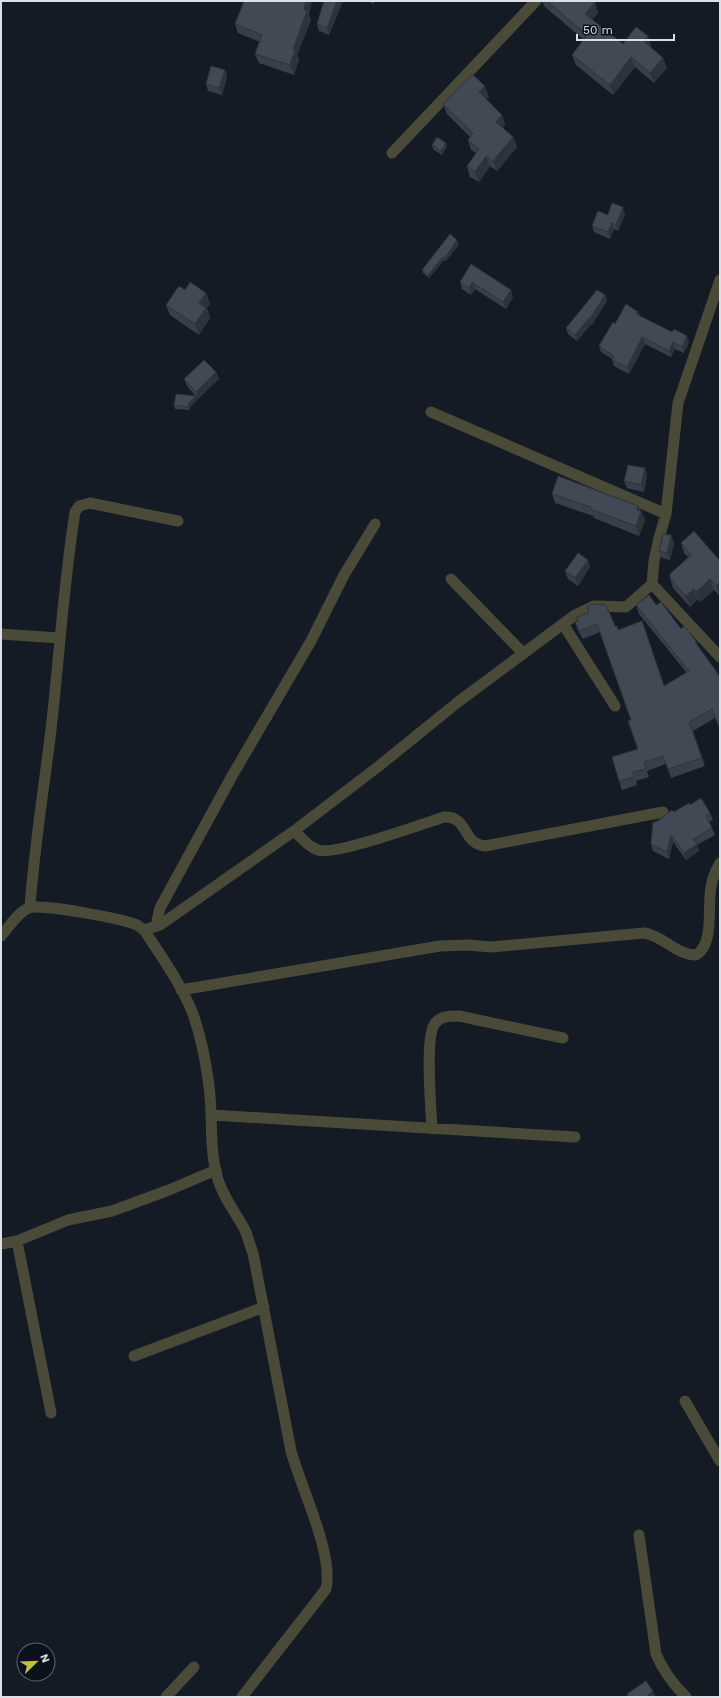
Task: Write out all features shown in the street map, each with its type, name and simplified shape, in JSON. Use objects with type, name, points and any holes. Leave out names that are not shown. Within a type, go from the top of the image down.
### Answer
[{"type":"street","points":[[392,153],[536,1]]},
{"type":"street","points":[[144,930],[160,926],[294,831],[379,766],[458,702],[575,615],[594,606],[626,607],[652,584],[654,561],[666,514],[678,403],[720,280]]},
{"type":"street","points":[[431,412],[666,514]]},
{"type":"street","points":[[30,907],[34,861],[50,737],[59,638],[75,512],[79,506],[90,503],[178,521]]},
{"type":"street","points":[[160,926],[157,920],[160,908],[232,776],[311,641],[344,575],[375,524]]},
{"type":"street","points":[[451,579],[523,653]]},
{"type":"street","points":[[652,584],[720,657]]},
{"type":"street","points":[[563,624],[615,706]]},
{"type":"street","points":[[1,634],[59,638]]},
{"type":"street","points":[[294,831],[314,848],[325,850],[364,843],[444,817],[452,817],[462,824],[473,842],[479,846],[485,846],[663,812]]},
{"type":"street","points":[[181,990],[314,966],[456,945],[491,947],[644,933],[652,935],[684,954],[696,955],[702,949],[707,937],[711,887],[720,863]]},
{"type":"street","points":[[1,936],[24,910],[30,907],[47,908],[112,918],[137,925],[144,930],[173,974],[193,1014],[203,1048],[209,1086],[212,1115],[212,1148],[217,1178],[245,1231],[253,1253],[296,1470],[320,1535],[328,1578],[326,1589],[242,1697]]},
{"type":"street","points":[[432,1129],[429,1044],[434,1025],[444,1017],[459,1016],[563,1038]]},
{"type":"street","points":[[212,1115],[387,1124],[432,1129],[575,1137]]},
{"type":"street","points":[[1,1244],[17,1241],[68,1220],[120,1208],[169,1190],[216,1170]]},
{"type":"street","points":[[17,1241],[51,1413]]},
{"type":"street","points":[[134,1356],[264,1307]]},
{"type":"street","points":[[685,1401],[720,1461]]},
{"type":"street","points":[[639,1535],[656,1654],[662,1667],[673,1683],[686,1697]]},
{"type":"street","points":[[166,1697],[194,1667]]},
{"type":"building","points":[[244,1],[306,1],[304,10],[307,11],[293,49],[295,50],[290,65],[255,54],[262,35],[235,24]]},
{"type":"building","points":[[324,1],[337,1],[327,28],[317,24]]},
{"type":"building","points":[[547,1],[593,1],[595,2],[585,14],[623,44],[636,27],[648,36],[644,41],[663,58],[650,73],[631,57],[610,85],[572,55],[587,35]]},
{"type":"building","points":[[211,66],[225,70],[219,88],[206,84]]},
{"type":"building","points":[[472,74],[485,86],[479,92],[502,115],[496,122],[513,137],[493,161],[486,156],[475,172],[467,166],[479,149],[468,140],[473,133],[443,104]]},
{"type":"building","points":[[437,137],[446,143],[441,151],[432,145]]},
{"type":"building","points":[[612,203],[623,207],[616,225],[612,223],[608,232],[592,226],[598,211],[608,215]]},
{"type":"building","points":[[450,234],[457,240],[445,258],[443,257],[428,275],[422,270]]},
{"type":"building","points":[[471,264],[511,290],[503,302],[472,282],[469,288],[460,282]]},
{"type":"building","points":[[190,282],[206,293],[199,303],[206,308],[195,324],[166,305],[179,286],[185,290]]},
{"type":"building","points":[[597,290],[605,295],[590,319],[589,318],[575,335],[566,328]]},
{"type":"building","points":[[626,304],[638,312],[636,314],[672,332],[674,329],[687,336],[682,347],[673,342],[669,351],[642,337],[627,367],[612,360],[614,356],[599,346],[613,322],[615,324]]},
{"type":"building","points":[[204,360],[216,372],[196,392],[184,379]]},
{"type":"building","points":[[176,394],[196,396],[189,403],[188,407],[174,405]]},
{"type":"building","points":[[628,465],[645,468],[641,485],[624,481]]},
{"type":"building","points":[[558,476],[638,506],[637,510],[641,511],[636,526],[590,509],[591,507],[552,494]]},
{"type":"building","points":[[694,531],[720,561],[720,582],[716,586],[710,579],[696,592],[694,589],[686,596],[670,578],[670,574],[691,555],[681,543]]},
{"type":"building","points":[[663,534],[671,535],[667,553],[659,551]]},
{"type":"building","points":[[578,553],[588,560],[575,578],[565,571]]},
{"type":"building","points":[[649,595],[656,605],[661,602],[681,629],[684,626],[696,641],[695,642],[720,678],[720,728],[712,709],[689,722],[702,758],[668,769],[663,756],[644,762],[646,769],[633,772],[634,777],[619,781],[612,757],[638,749],[628,721],[631,720],[597,624],[579,631],[575,622],[578,621],[577,617],[588,613],[588,606],[592,604],[606,605],[618,630],[642,621],[664,686],[689,671],[636,605]]},
{"type":"building","points":[[701,798],[710,813],[706,816],[712,828],[693,839],[697,844],[684,853],[671,835],[667,852],[651,844],[653,822],[656,822],[672,810],[674,812]]},
{"type":"building","points":[[646,1681],[653,1691],[646,1697],[629,1697],[627,1694]]}]
